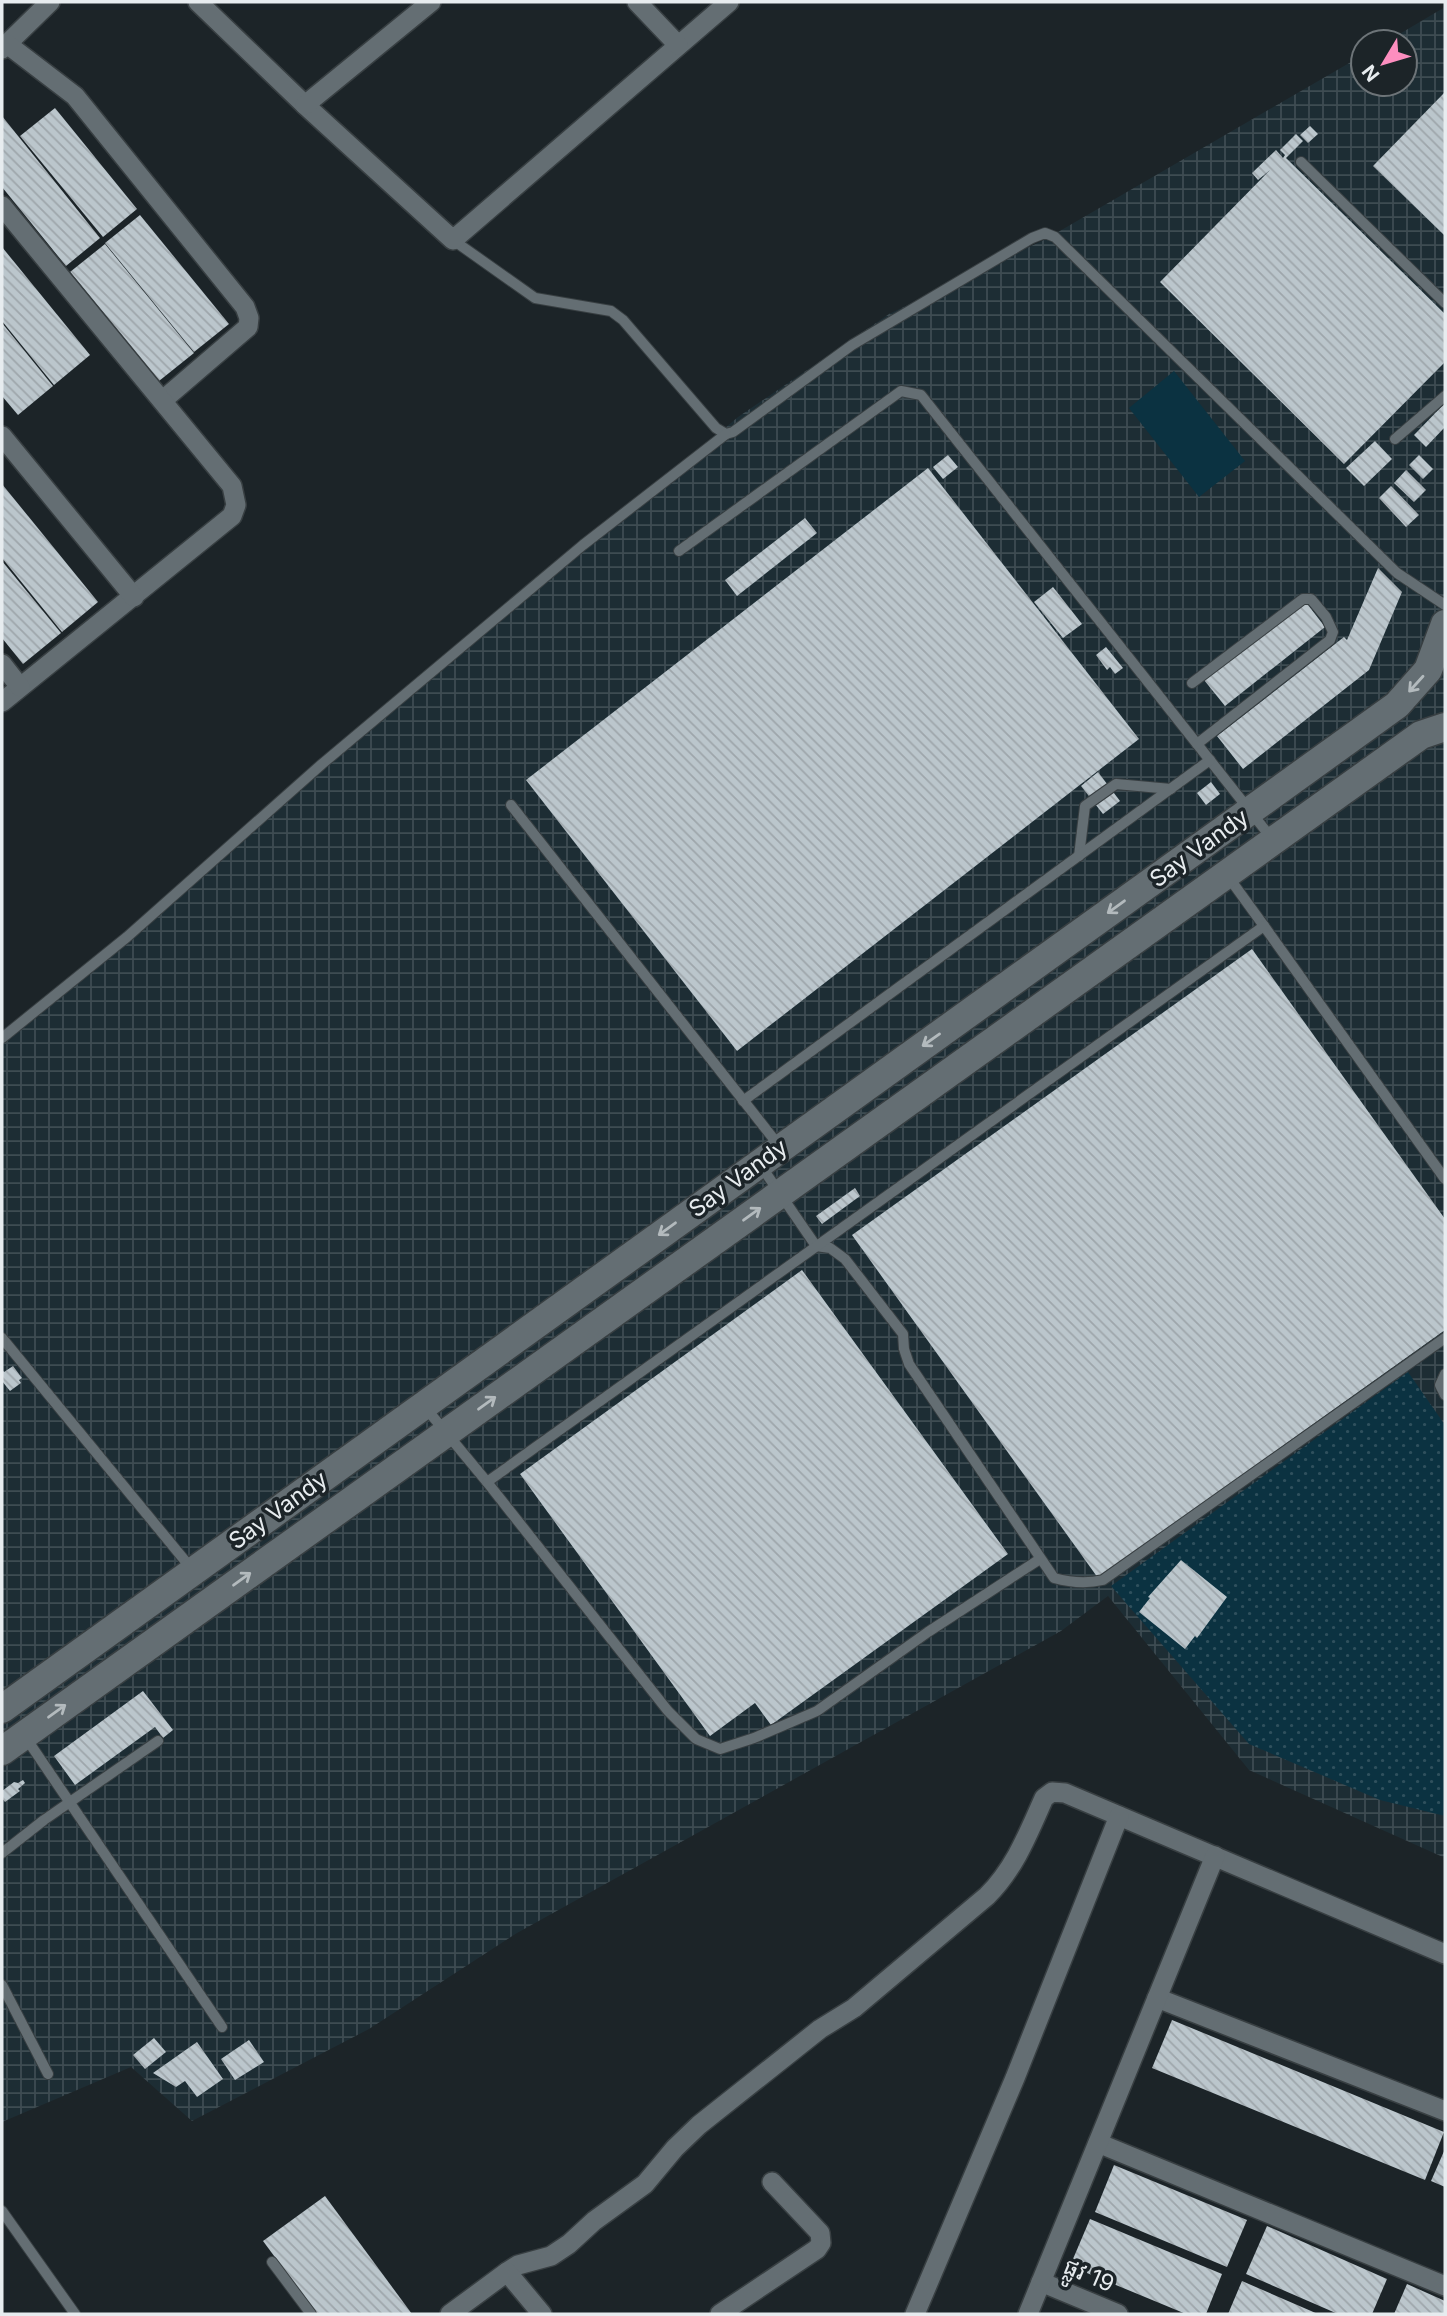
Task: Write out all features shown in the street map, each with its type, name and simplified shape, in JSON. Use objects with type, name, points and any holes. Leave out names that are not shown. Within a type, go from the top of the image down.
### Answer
[{"type":"street","points":[[50,2],[5,46],[75,96],[245,307],[249,318],[248,327],[163,400]]},
{"type":"street","points":[[305,105],[431,2]]},
{"type":"street","points":[[637,2],[678,46]]},
{"type":"street","points":[[205,4],[305,105],[453,240],[729,2]]},
{"type":"street","points":[[2,206],[232,486],[236,505],[232,516],[2,702]]},
{"type":"street","points":[[2,436],[134,597]]},
{"type":"street","name":"Say Vandy","points":[[2,1709],[1397,705],[1428,670],[1445,624]]},
{"type":"street","points":[[2,664],[20,687]]},
{"type":"street","name":"Say Vandy","points":[[13,1743],[1420,735],[1445,727]]},
{"type":"street","points":[[450,2314],[518,2265],[551,2256],[569,2244],[594,2221],[645,2184],[675,2148],[699,2125],[820,2029],[853,2008],[987,1896],[1004,1879],[1018,1857],[1044,1798],[1052,1792],[1065,1793],[1445,1954]]},
{"type":"street","points":[[915,2314],[1015,2078],[1119,1816]]},
{"type":"street","points":[[1028,2314],[1215,1856]]},
{"type":"street","points":[[1157,1998],[1445,2110]]},
{"type":"street","points":[[1098,2143],[1445,2287]]},
{"type":"street","points":[[720,2314],[817,2249],[821,2243],[820,2233],[772,2182]]},
{"type":"street","points":[[507,2272],[542,2314]]},
{"type":"street","name":"ផ្លូវ 19","points":[[1041,2282],[1118,2314]]},
{"type":"lane","points":[[1301,162],[1445,303]]},
{"type":"lane","points":[[2,1038],[127,937],[322,764],[499,615],[583,545],[726,434],[733,432],[852,345],[1032,238],[1045,233],[1055,237],[1397,573],[1445,605]]},
{"type":"lane","points":[[453,240],[535,298],[611,311],[622,320],[716,428],[726,434]]},
{"type":"lane","points":[[679,551],[901,391],[921,395],[1273,840]]},
{"type":"lane","points":[[1395,439],[1445,396]]},
{"type":"lane","points":[[1192,683],[1303,599],[1311,599],[1331,625],[1333,632],[1330,640],[1197,744]]},
{"type":"lane","points":[[743,1101],[1210,760]]},
{"type":"lane","points":[[1079,856],[1085,806],[1116,784],[1171,789]]},
{"type":"lane","points":[[511,805],[743,1101],[769,1155],[780,1194],[816,1246],[830,1248],[845,1259],[903,1334],[909,1364],[1054,1578],[1073,1583],[1103,1580],[1445,1338]]},
{"type":"lane","points":[[1226,874],[1445,1179]]},
{"type":"lane","points":[[487,1482],[1264,926]]},
{"type":"lane","points":[[2,1338],[193,1571]]},
{"type":"lane","points":[[1445,1374],[1440,1385],[1445,1395]]},
{"type":"lane","points":[[424,1406],[668,1710],[696,1739],[720,1749],[754,1738],[817,1711],[928,1632],[1040,1559]]},
{"type":"lane","points":[[2,1853],[158,1741]]},
{"type":"lane","points":[[13,1743],[71,1804],[222,2026]]},
{"type":"lane","points":[[2,1985],[48,2074]]},
{"type":"lane","points":[[2,2211],[75,2314]]},
{"type":"lane","points":[[272,2262],[311,2314]]},
{"type":"shaded area","points":[[1445,7],[1445,1858],[1249,1770],[1108,1596],[1061,1631],[517,1933],[369,2029],[192,2121],[131,2067],[2,2122],[2,1040],[738,417],[889,314],[1046,239],[1349,63],[1349,98],[1419,98],[1419,28],[1410,28]]},
{"type":"shaded area","points":[[1174,371],[1245,461],[1199,497],[1129,408]]},
{"type":"shaded area","points":[[1408,1372],[1445,1425],[1445,1816],[1380,1800],[1249,1744],[1111,1586]]},
{"type":"building","points":[[1445,92],[1445,236],[1373,166]]},
{"type":"building","points":[[55,108],[137,209],[103,237],[20,136]]},
{"type":"building","points":[[2,116],[100,238],[66,266],[2,187]]},
{"type":"building","points":[[1310,126],[1318,134],[1308,143],[1300,135]]},
{"type":"building","points":[[1296,134],[1303,141],[1286,158],[1445,314],[1445,362],[1344,464],[1160,282],[1270,170],[1258,180],[1252,173],[1276,150],[1283,158],[1285,155],[1280,150]]},
{"type":"building","points":[[140,215],[229,324],[194,352],[105,243]]},
{"type":"building","points":[[105,244],[194,353],[159,381],[70,272]]},
{"type":"building","points":[[2,247],[90,355],[54,385],[2,321]]},
{"type":"building","points":[[2,323],[53,386],[18,415],[2,396]]},
{"type":"building","points":[[1445,403],[1445,427],[1426,447],[1414,435]]},
{"type":"building","points":[[1375,441],[1392,459],[1364,486],[1346,468]]},
{"type":"building","points":[[948,455],[958,467],[943,479],[933,467]]},
{"type":"building","points":[[1419,455],[1433,469],[1423,479],[1409,465]]},
{"type":"building","points":[[928,468],[1139,739],[737,1051],[526,780]]},
{"type":"building","points":[[1406,470],[1426,490],[1414,502],[1394,483]]},
{"type":"building","points":[[2,484],[98,602],[62,632],[2,558]]},
{"type":"building","points":[[1391,486],[1419,515],[1406,527],[1379,498]]},
{"type":"building","points":[[805,518],[817,533],[737,596],[725,580]]},
{"type":"building","points":[[2,561],[61,633],[23,664],[2,638]]},
{"type":"building","points":[[1378,568],[1402,592],[1369,670],[1243,769],[1217,736],[1344,637],[1347,640]]},
{"type":"building","points":[[1053,587],[1082,624],[1063,638],[1034,602]]},
{"type":"building","points":[[1305,601],[1325,627],[1225,706],[1204,680]]},
{"type":"building","points":[[1106,647],[1123,668],[1115,674],[1110,667],[1107,670],[1096,655]]},
{"type":"building","points":[[1098,772],[1120,801],[1103,814],[1081,786]]},
{"type":"building","points":[[1211,782],[1220,794],[1206,805],[1197,793]]},
{"type":"building","points":[[1252,949],[1445,1219],[1445,1330],[1098,1578],[852,1235]]},
{"type":"building","points":[[855,1188],[860,1196],[822,1224],[816,1216]]},
{"type":"building","points":[[802,1270],[1008,1554],[771,1725],[755,1703],[710,1736],[520,1474]]},
{"type":"building","points":[[13,1366],[22,1378],[19,1380],[21,1383],[10,1391],[2,1381],[2,1369],[4,1372]]},
{"type":"building","points":[[1181,1560],[1227,1597],[1197,1638],[1195,1636],[1185,1649],[1139,1612],[1150,1598],[1148,1597]]},
{"type":"building","points":[[143,1691],[173,1730],[163,1738],[155,1727],[75,1785],[54,1756]]},
{"type":"building","points":[[23,1780],[25,1783],[18,1789],[20,1791],[5,1802],[2,1791],[14,1782]]},
{"type":"building","points":[[1172,2020],[1444,2132],[1425,2180],[1152,2068]]},
{"type":"building","points":[[154,2038],[166,2052],[145,2069],[133,2055]]},
{"type":"building","points":[[249,2040],[264,2062],[235,2080],[221,2059]]},
{"type":"building","points":[[197,2042],[223,2079],[197,2097],[185,2081],[176,2087],[153,2073]]},
{"type":"building","points":[[1445,2149],[1445,2187],[1431,2181]]},
{"type":"building","points":[[1114,2165],[1247,2220],[1227,2267],[1095,2212]]},
{"type":"building","points":[[325,2196],[412,2314],[317,2314],[263,2241]]},
{"type":"building","points":[[1090,2219],[1222,2274],[1206,2314],[1186,2314],[1070,2266]]},
{"type":"building","points":[[1267,2226],[1387,2279],[1372,2314],[1338,2314],[1246,2274]]},
{"type":"building","points":[[1242,2281],[1318,2314],[1228,2314]]},
{"type":"building","points":[[1407,2284],[1445,2301],[1445,2314],[1394,2314]]}]
